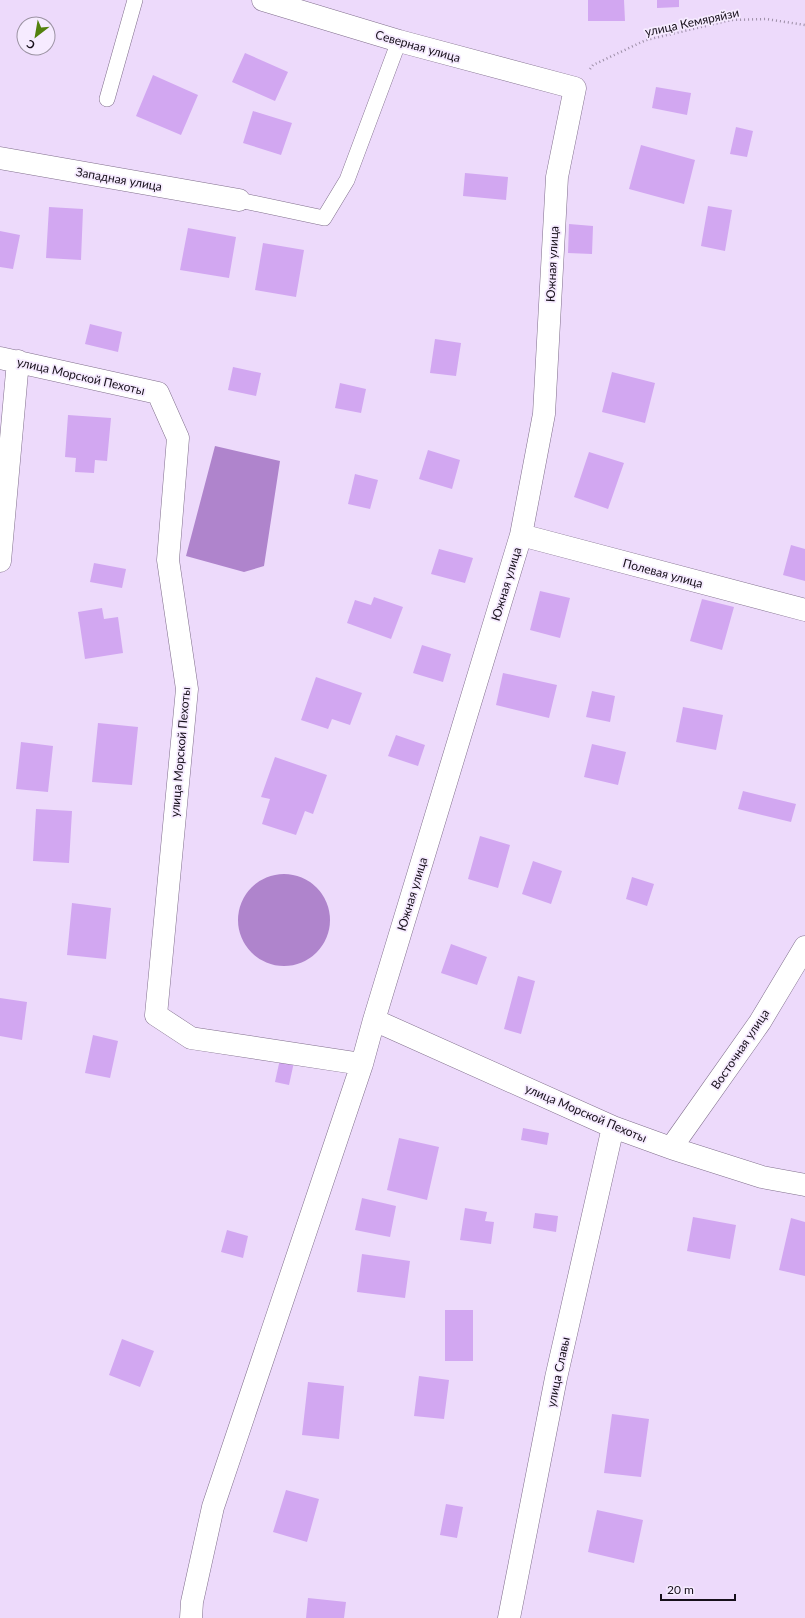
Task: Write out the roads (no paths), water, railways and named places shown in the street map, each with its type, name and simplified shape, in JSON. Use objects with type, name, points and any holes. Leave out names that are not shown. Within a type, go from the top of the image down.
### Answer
[{"type":"street","name":"Северная улица","points":[[263,0],[399,41],[575,88]]},
{"type":"street","name":"Южная улица","points":[[191,1618],[192,1602],[213,1507],[362,1064],[521,535],[544,414],[556,177],[575,88]]},
{"type":"street","name":"Западная улица","points":[[0,158],[239,200]]},
{"type":"street","points":[[0,561],[9,359]]},
{"type":"street","name":"улица Морской Пехоты","points":[[9,359],[158,393],[178,438],[168,560],[187,689],[156,1015],[191,1038],[362,1064]]},
{"type":"street","name":"Полевая улица","points":[[521,535],[805,610]]},
{"type":"street","name":"Восточная улица","points":[[672,1148],[760,1022],[805,947]]},
{"type":"street","name":"улица Морской Пехоты","points":[[374,1020],[613,1127],[762,1177],[805,1185]]},
{"type":"street","name":"улица Славы","points":[[509,1618],[556,1378],[613,1127]]},
{"type":"lane","points":[[107,99],[135,0]]},
{"type":"lane","points":[[239,200],[324,218],[347,180],[399,41]]}]
